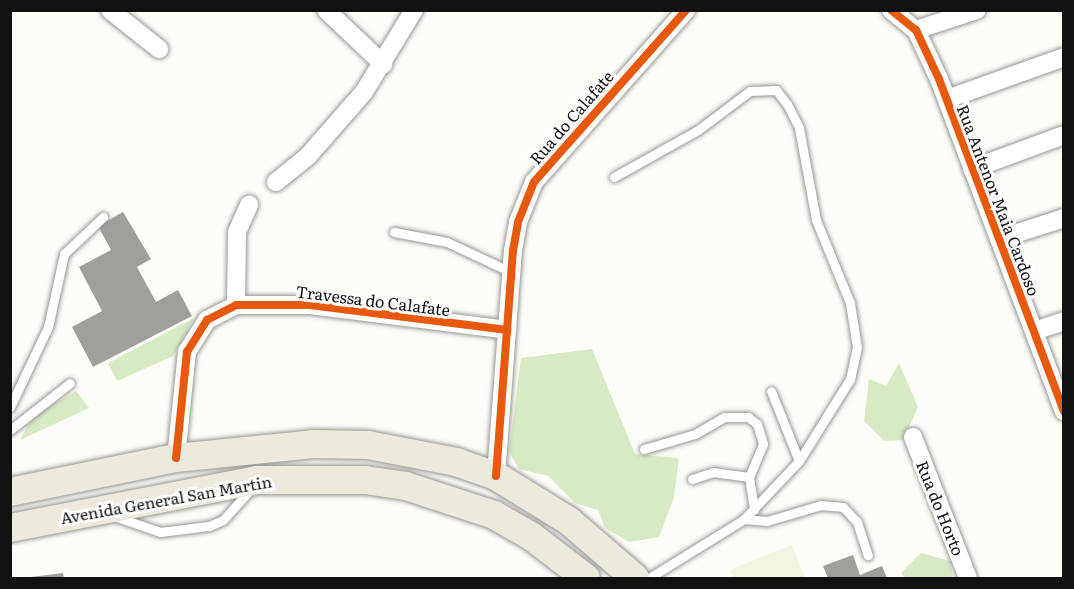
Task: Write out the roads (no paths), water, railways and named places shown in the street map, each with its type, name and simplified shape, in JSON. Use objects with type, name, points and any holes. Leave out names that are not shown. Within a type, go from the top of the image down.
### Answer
[{"type":"main road","name":"Avenida General San Martin","points":[[10,492],[177,458],[313,444],[368,446],[456,462],[496,476],[569,521],[635,579]]},
{"type":"main road","name":"Avenida General San Martin","points":[[10,528],[258,480],[312,478],[406,486],[494,515],[531,536],[586,579]]},
{"type":"street","points":[[110,10],[159,49]]},
{"type":"street","points":[[326,10],[383,64]]},
{"type":"street","points":[[276,182],[316,148],[383,64],[414,10]]},
{"type":"street","name":"Rua do Calafate","points":[[496,476],[511,273],[518,222],[534,182],[686,10]]},
{"type":"street","name":"Rua Antenor Maia Cardoso","points":[[891,10],[915,30],[947,99],[1064,411]]},
{"type":"street","points":[[915,30],[977,10]]},
{"type":"street","points":[[947,99],[1064,57]]},
{"type":"street","points":[[972,169],[1064,135]]},
{"type":"street","points":[[177,458],[187,352],[207,320],[236,305],[237,232],[249,205]]},
{"type":"street","points":[[999,239],[1064,218]]},
{"type":"street","name":"Travessa do Calafate","points":[[236,305],[310,305],[507,330]]},
{"type":"street","points":[[1034,331],[1064,321]]},
{"type":"street","name":"Rua do Horto","points":[[912,437],[968,579]]},
{"type":"lane","points":[[614,177],[698,130],[750,91],[776,90],[788,104],[799,128],[807,191],[849,303],[857,347],[850,379],[835,409],[799,461],[744,519],[650,579]]},
{"type":"lane","points":[[10,407],[48,327],[64,254],[103,217]]},
{"type":"lane","points":[[394,232],[447,242],[511,273]]},
{"type":"lane","points":[[10,430],[70,382]]},
{"type":"lane","points":[[771,391],[799,461]]},
{"type":"lane","points":[[644,450],[739,415],[757,424],[762,433],[759,456],[749,477],[754,510]]},
{"type":"lane","points":[[693,479],[713,472],[749,477]]},
{"type":"lane","points":[[101,510],[160,532],[209,526],[223,520],[258,480]]},
{"type":"lane","points":[[744,519],[767,521],[832,504],[843,507],[857,522],[868,555]]}]
